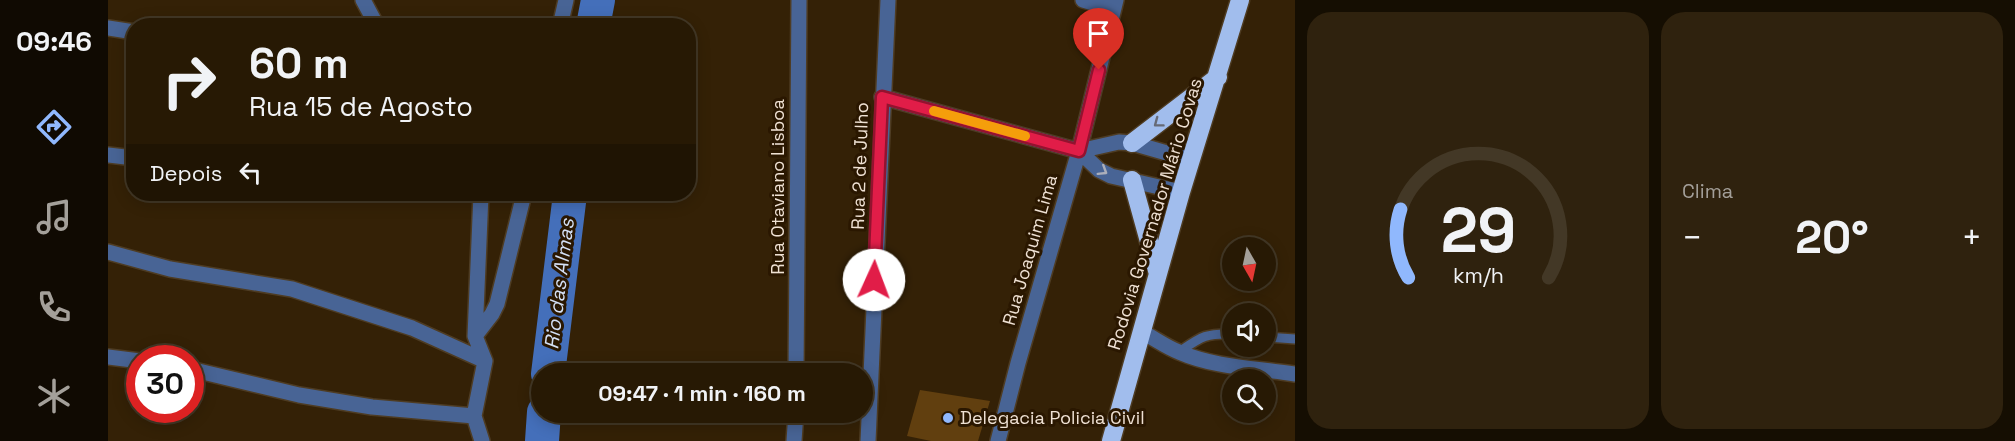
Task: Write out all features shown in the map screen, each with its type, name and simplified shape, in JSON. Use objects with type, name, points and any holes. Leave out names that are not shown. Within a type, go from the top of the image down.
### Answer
[{"type":"highway","name":"Rodovia Governador Mário Covas","points":[[1111,441],[1181,192],[1240,0]]},
{"type":"highway","points":[[1132,143],[1218,77]]},
{"type":"highway","points":[[1132,180],[1158,276]]},
{"type":"street","points":[[363,0],[373,18]]},
{"type":"street","points":[[562,18],[566,0]]},
{"type":"street","name":"Rua Otaviano Lisboa","points":[[796,363],[799,0]]},
{"type":"street","name":"Rua 2 de Julho","points":[[868,441],[888,0]]},
{"type":"street","points":[[1083,0],[1114,4]]},
{"type":"street","name":"Rua Joaquim Lima","points":[[998,441],[1079,151],[1114,4]]},
{"type":"street","points":[[108,28],[126,31]]},
{"type":"street","points":[[882,97],[1079,151],[1099,170],[1111,176],[1181,192]]},
{"type":"street","points":[[1079,151],[1119,141],[1191,160]]},
{"type":"street","points":[[108,155],[126,157]]},
{"type":"street","points":[[481,201],[474,336],[485,361],[474,416],[482,441]]},
{"type":"street","points":[[474,336],[492,314],[496,304],[522,201]]},
{"type":"street","points":[[108,252],[170,269],[292,289],[412,328],[485,361]]},
{"type":"street","points":[[1142,332],[1179,352],[1208,362],[1241,369],[1295,374]]},
{"type":"street","points":[[108,357],[126,359]]},
{"type":"street","points":[[204,372],[299,395],[372,407],[474,416]]},
{"type":"street","points":[[794,441],[795,423]]},
{"type":"lane","points":[[1179,352],[1203,336],[1222,333]]},
{"type":"lane","points":[[1276,338],[1295,339]]},
{"type":"building","name":"Delegacia Policia Civil","points":[[920,390],[990,401],[978,441],[931,441],[907,436]]},
{"type":"waterway","name":"Rio das Almas","points":[[595,18],[598,0]]},
{"type":"waterway","name":"Rio das Almas","points":[[549,363],[569,201]]},
{"type":"waterway","name":"Rio das Almas","points":[[542,441],[543,423]]},
{"type":"slow traffic","points":[[934,111],[1025,136]]},
{"type":"place","name":"Delegacia Policia Civil","points":[[948,418]]},
{"type":"route","points":[[874,280],[882,97],[1079,151],[1099,70]]}]
